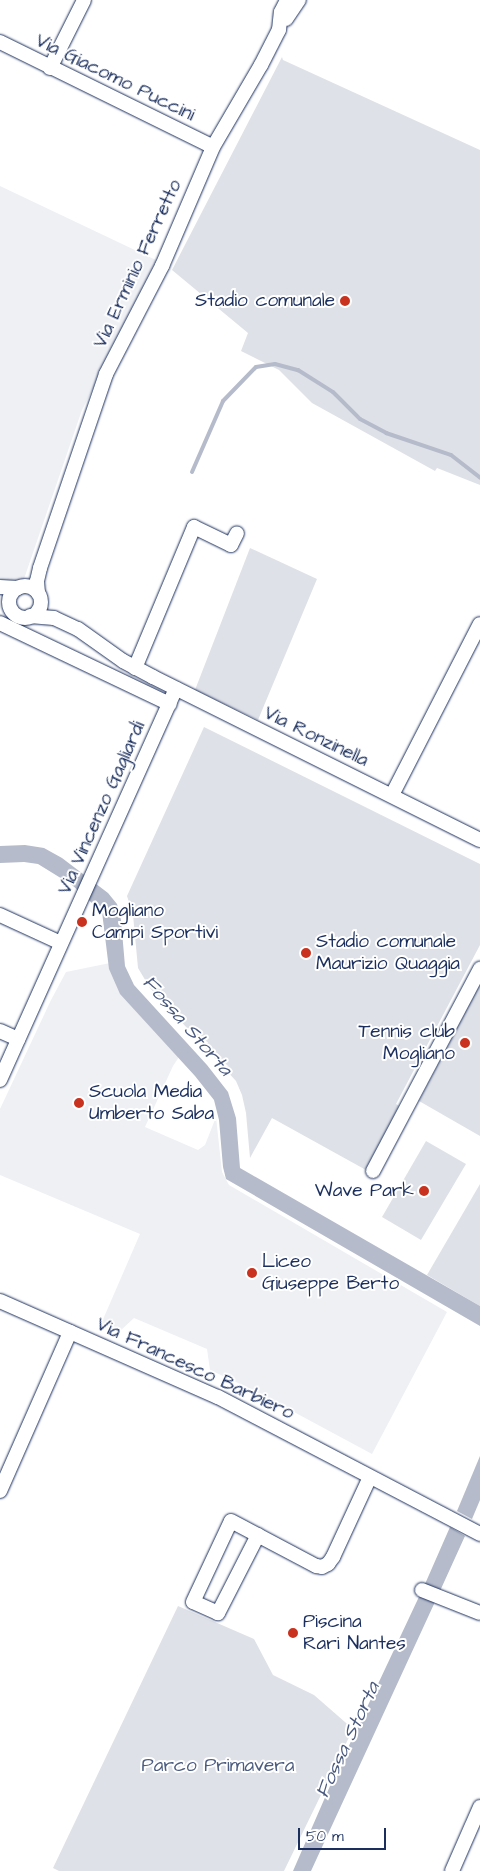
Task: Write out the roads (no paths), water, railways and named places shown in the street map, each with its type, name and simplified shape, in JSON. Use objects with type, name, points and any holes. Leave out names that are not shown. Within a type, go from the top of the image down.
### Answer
[{"type":"street","points":[[50,68],[84,0]]},
{"type":"street","name":"Via Erminio Ferretto","points":[[39,597],[38,576],[44,555],[102,383],[162,266],[213,147],[261,65],[279,30],[281,12],[287,0]]},
{"type":"street","points":[[279,30],[299,0]]},
{"type":"street","name":"Via Giacomo Puccini","points":[[0,42],[213,147]]},
{"type":"street","points":[[135,668],[194,527],[231,545],[237,533]]},
{"type":"street","name":"Via Erminio Ferretto","points":[[20,587],[32,579],[44,555]]},
{"type":"street","name":"Via Ronzinella","points":[[0,587],[32,587],[49,611],[94,638],[135,668],[480,840]]},
{"type":"street","points":[[11,609],[10,597],[20,587]]},
{"type":"street","points":[[0,594],[11,609]]},
{"type":"street","points":[[30,616],[38,610],[39,597]]},
{"type":"street","name":"Via Ronzinella","points":[[11,609],[18,616],[43,616],[70,625]]},
{"type":"street","points":[[0,623],[170,704]]},
{"type":"street","points":[[392,795],[480,624]]},
{"type":"street","name":"Via Vincenzo Gagliardi","points":[[0,1080],[176,689]]},
{"type":"street","points":[[0,915],[62,943]]},
{"type":"street","points":[[373,1172],[480,969]]},
{"type":"street","points":[[0,1030],[18,1039]]},
{"type":"street","name":"Via Francesco Barbiero","points":[[0,1301],[209,1393],[480,1534]]},
{"type":"street","points":[[0,1491],[70,1332]]},
{"type":"street","points":[[258,1535],[218,1614],[194,1602],[231,1521],[258,1535],[316,1566],[322,1567],[328,1564],[334,1557],[370,1477]]},
{"type":"street","points":[[424,1591],[480,1613]]},
{"type":"street","points":[[452,1871],[480,1807]]},
{"type":"water","points":[[25,845],[44,848],[62,858],[108,893],[117,904],[121,920],[125,966],[134,985],[207,1065],[228,1092],[236,1118],[240,1168],[480,1306],[480,1326],[226,1179],[223,1167],[219,1120],[214,1100],[195,1076],[120,994],[109,969],[102,912],[72,885],[38,864],[24,862],[0,863],[0,846]]},
{"type":"water","points":[[480,1456],[480,1500],[472,1519],[457,1511]]},
{"type":"water","points":[[450,1527],[465,1536],[440,1591],[311,1871],[293,1871],[330,1786]]},
{"type":"waterway","points":[[192,472],[223,401],[256,367],[275,364],[298,370],[333,392],[360,419],[386,433],[451,455],[480,478]]},
{"type":"place","name":"Stadio comunale","points":[[345,301]]},
{"type":"place","name":"Mogliano Campi Sportivi","points":[[82,922]]},
{"type":"place","name":"Stadio comunale Maurizio Quaggia","points":[[306,953]]},
{"type":"place","name":"Tennis club Mogliano","points":[[465,1043]]},
{"type":"place","name":"Scuola Media Umberto Saba","points":[[79,1103]]},
{"type":"place","name":"Wave Park","points":[[424,1191]]},
{"type":"place","name":"Liceo Giuseppe Berto","points":[[252,1273]]},
{"type":"place","name":"Piscina Rari Nantes","points":[[293,1633]]},
{"type":"water label","name":"Fossa Storta","points":[[187,1026]]},
{"type":"water label","name":"Fossa Storta","points":[[348,1740]]},
{"type":"park label","name":"Parco Primavera","points":[[218,1766]]}]
